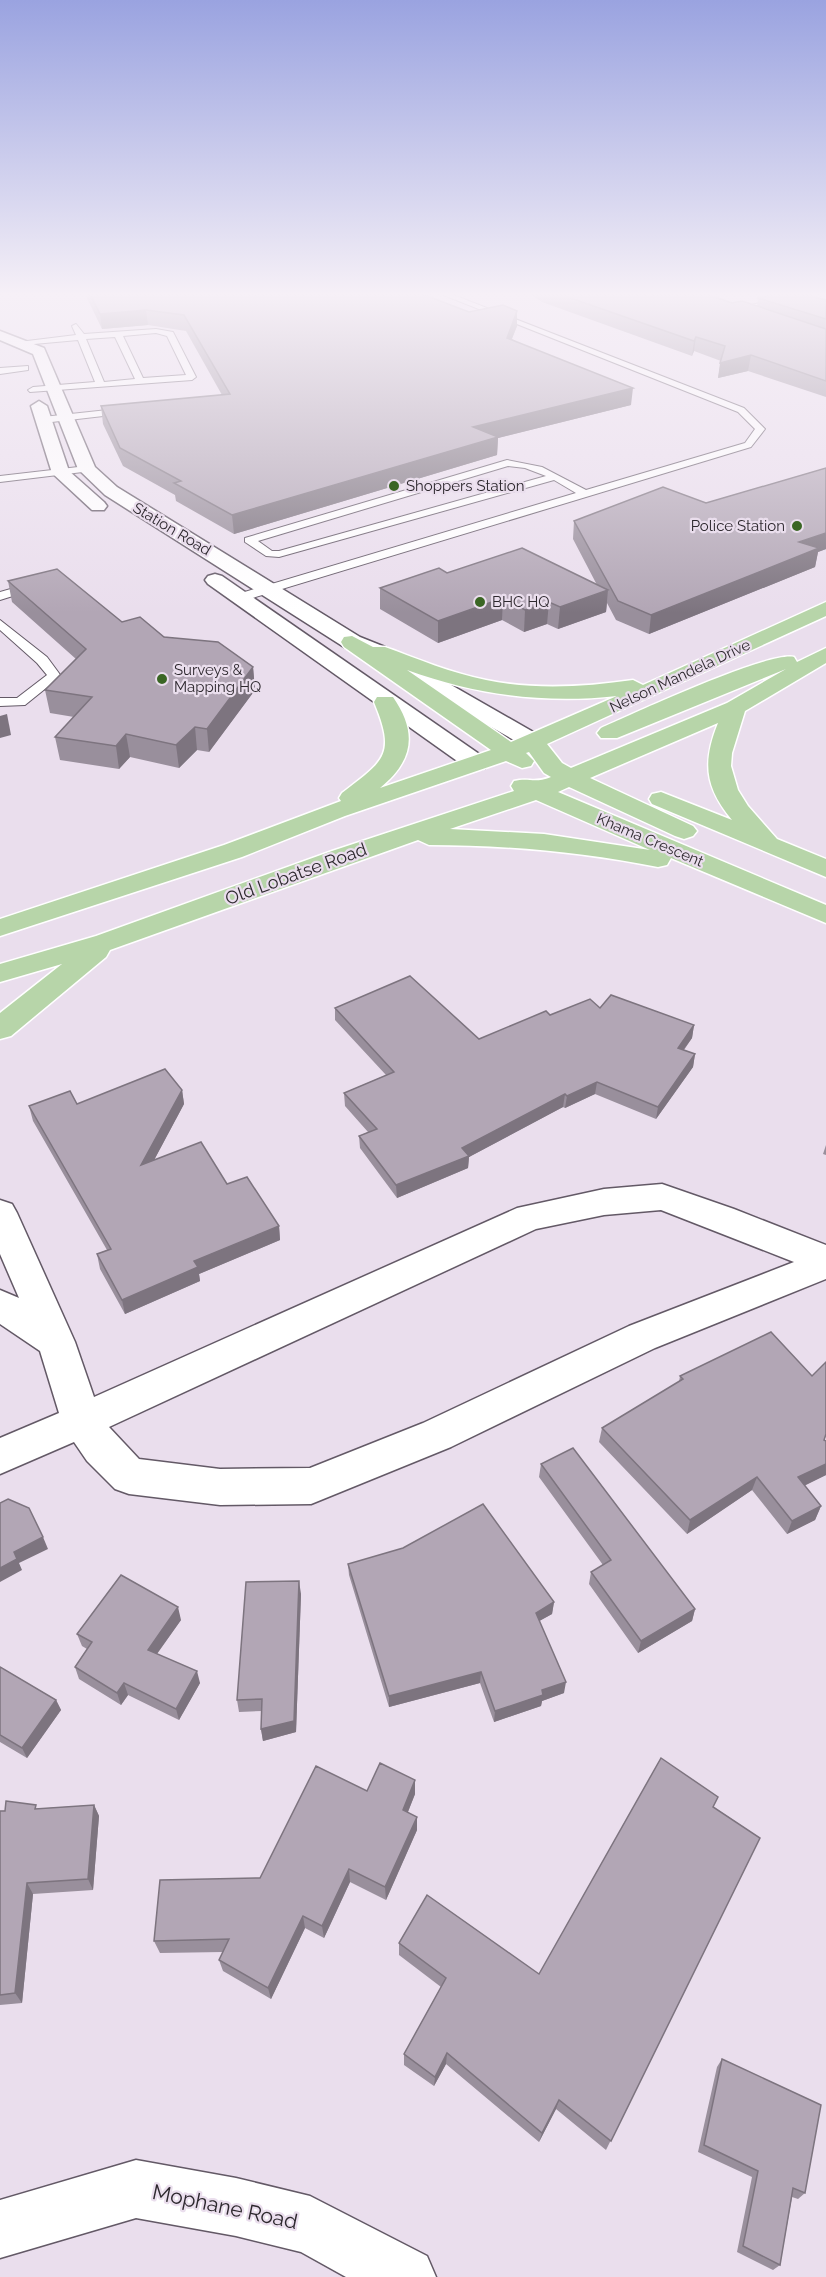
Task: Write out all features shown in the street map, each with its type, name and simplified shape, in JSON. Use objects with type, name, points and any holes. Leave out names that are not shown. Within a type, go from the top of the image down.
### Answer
[{"type":"main road","name":"Nelson Mandela Drive","points":[[547,763],[679,677],[826,608]]},
{"type":"main road","points":[[352,642],[442,707],[547,763],[826,897]]},
{"type":"main road","points":[[377,652],[450,678],[488,687],[531,691],[602,691],[679,677]]},
{"type":"main road","points":[[547,763],[766,667],[826,653]]},
{"type":"main road","points":[[233,851],[310,840],[547,763],[735,708],[826,653]]},
{"type":"main road","points":[[336,811],[387,769],[393,757],[398,735],[385,702]]},
{"type":"main road","points":[[735,708],[720,753],[722,779],[743,820],[778,850]]},
{"type":"main road","points":[[0,928],[233,851],[336,811],[476,763]]},
{"type":"main road","name":"Khama Crescent","points":[[476,763],[547,763],[826,869]]},
{"type":"main road","name":"Khama Crescent","points":[[547,763],[724,873],[826,915]]},
{"type":"main road","name":"Old Lobatse Road","points":[[0,973],[106,942],[396,838],[547,763]]},
{"type":"main road","points":[[396,838],[481,836],[550,842],[630,852],[724,873]]},
{"type":"main road","points":[[0,1029],[106,942]]},
{"type":"street","points":[[36,400],[61,472],[91,501],[117,518]]},
{"type":"street","name":"Station Road","points":[[59,400],[87,470],[111,491],[270,588],[352,642],[377,652],[547,763]]},
{"type":"street","name":"Station Road","points":[[142,535],[242,597],[385,702],[476,763]]},
{"type":"street","points":[[0,1456],[82,1421],[529,1217],[604,1202],[662,1197],[722,1218],[826,1262]]},
{"type":"street","points":[[0,1213],[56,1342],[82,1421],[101,1449],[129,1476],[220,1487],[311,1486],[437,1435],[642,1337],[826,1262]]},
{"type":"street","points":[[0,1305],[56,1342]]},
{"type":"street","name":"Mophane Road","points":[[0,2229],[136,2189],[236,2207],[310,2225],[406,2277]]},
{"type":"lane","points":[[242,597],[748,445],[760,429],[741,410],[716,400]]},
{"type":"lane","points":[[43,420],[64,416],[132,411]]},
{"type":"lane","points":[[554,477],[279,554],[270,554],[249,540],[507,463],[525,465],[554,477],[587,495]]},
{"type":"lane","points":[[0,479],[87,470]]},
{"type":"lane","points":[[364,504],[398,522]]},
{"type":"lane","points":[[0,596],[28,588]]},
{"type":"lane","points":[[0,624],[42,660],[54,676],[20,702],[0,702]]},
{"type":"building","points":[[163,400],[583,400],[473,427],[498,437],[232,515],[174,483],[181,481],[120,448],[101,406]]},
{"type":"building","points":[[826,468],[826,533],[799,542],[819,548],[651,615],[618,601],[574,521],[663,487],[706,503]]},
{"type":"building","points":[[522,548],[608,590],[560,607],[549,602],[525,610],[503,598],[438,621],[380,588],[439,568],[447,573]]},
{"type":"building","name":"Surveys & Mapping HQ","points":[[57,569],[122,622],[140,617],[164,637],[218,642],[253,667],[207,729],[195,727],[176,745],[126,734],[116,746],[55,737],[92,697],[45,690],[86,649],[8,581]]},
{"type":"building","points":[[410,976],[479,1039],[546,1011],[550,1015],[590,999],[600,1008],[611,995],[694,1025],[678,1048],[695,1054],[658,1107],[597,1082],[567,1096],[565,1094],[462,1148],[469,1156],[396,1185],[359,1136],[377,1129],[344,1093],[394,1072],[335,1008]]},
{"type":"building","points":[[165,1069],[182,1090],[141,1165],[201,1142],[227,1184],[247,1177],[279,1226],[194,1261],[198,1267],[122,1300],[97,1254],[111,1249],[29,1106],[70,1091],[77,1104]]},
{"type":"building","points":[[771,1332],[812,1376],[826,1362],[826,1434],[824,1440],[826,1441],[826,1464],[798,1477],[821,1506],[792,1521],[757,1477],[690,1520],[602,1428],[683,1379],[680,1376]]},
{"type":"building","points":[[573,1448],[695,1609],[641,1641],[591,1572],[611,1560],[541,1464]]},
{"type":"building","points":[[8,1499],[29,1508],[43,1537],[14,1552],[17,1559],[0,1568],[0,1503]]},
{"type":"building","points":[[483,1504],[554,1602],[536,1613],[566,1682],[542,1690],[543,1695],[495,1711],[481,1672],[389,1696],[348,1564],[403,1548]]},
{"type":"building","points":[[121,1575],[178,1607],[148,1650],[197,1671],[176,1709],[124,1683],[117,1693],[75,1667],[92,1642],[77,1634]]},
{"type":"building","points":[[299,1581],[294,1721],[261,1729],[262,1699],[237,1700],[246,1582]]},
{"type":"building","points":[[0,1667],[56,1700],[22,1748],[0,1735]]},
{"type":"building","points":[[661,1758],[718,1797],[713,1807],[760,1838],[611,2141],[559,2100],[542,2133],[447,2053],[435,2077],[404,2054],[446,1978],[399,1943],[427,1895],[539,1974]]},
{"type":"building","points":[[380,1763],[415,1780],[403,1810],[417,1817],[385,1887],[349,1869],[322,1926],[303,1916],[268,1988],[219,1960],[229,1939],[154,1941],[160,1880],[260,1878],[316,1766],[367,1791]]},
{"type":"building","points":[[6,1801],[36,1805],[35,1809],[94,1805],[88,1879],[27,1883],[15,1993],[0,1995],[0,1811],[5,1811]]},
{"type":"building","points":[[722,2059],[821,2105],[805,2193],[793,2188],[780,2265],[743,2246],[758,2171],[704,2145]]},
{"type":"place","name":"Shoppers Station","points":[[394,486]]},
{"type":"place","name":"Police Station","points":[[797,526]]},
{"type":"place","name":"BHC HQ","points":[[480,602]]},
{"type":"place","name":"Surveys & Mapping HQ","points":[[162,679]]}]
